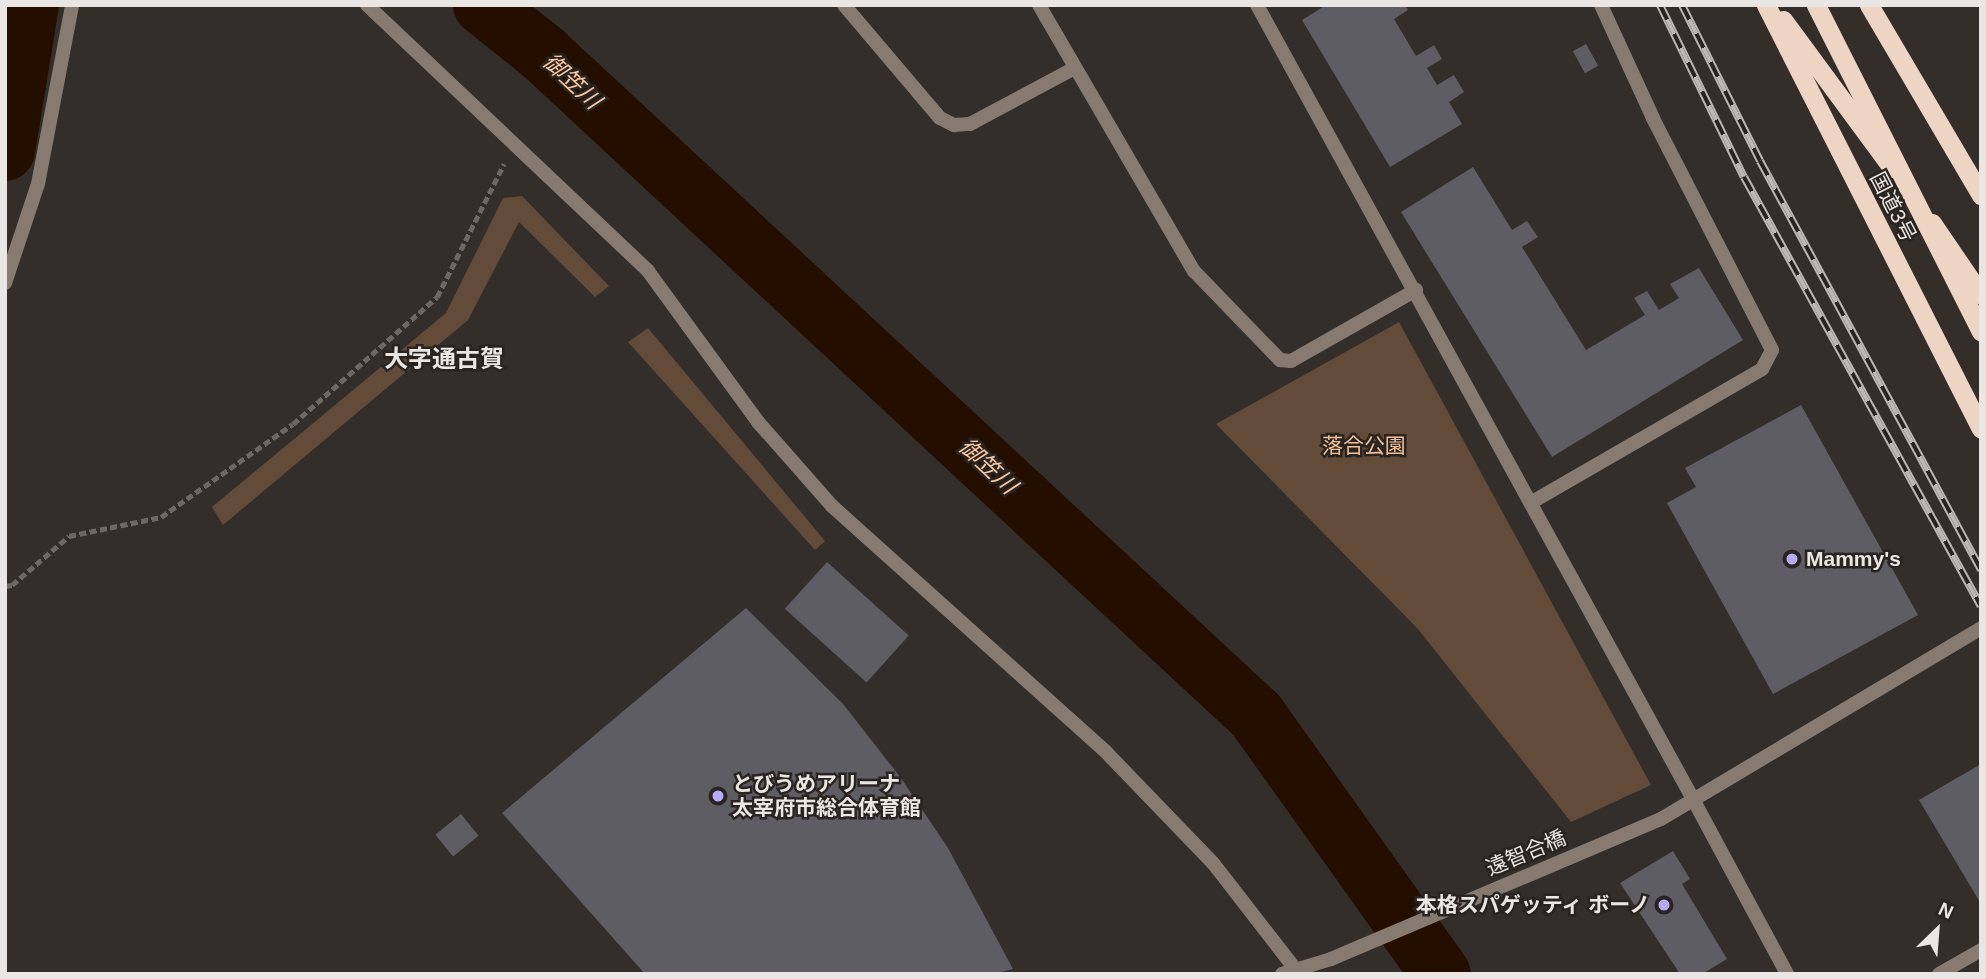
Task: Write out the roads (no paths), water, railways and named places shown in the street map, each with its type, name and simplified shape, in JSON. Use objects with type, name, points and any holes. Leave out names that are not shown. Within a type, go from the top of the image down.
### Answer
[{"type":"highway","name":"国道3号","points":[[1766,5],[1981,428]]},
{"type":"highway","points":[[1773,5],[1981,295]]},
{"type":"highway","name":"国道3号","points":[[1816,5],[1981,332]]},
{"type":"highway","points":[[1870,5],[1981,195]]},
{"type":"street","points":[[5,283],[38,184],[72,5]]},
{"type":"street","points":[[366,5],[424,55],[513,146],[648,271],[758,422],[832,506],[1106,752],[1213,863],[1293,972]]},
{"type":"street","points":[[844,5],[940,118],[954,125],[970,124],[1075,68]]},
{"type":"street","points":[[1039,5],[1194,271],[1280,360],[1292,361],[1416,290]]},
{"type":"street","points":[[1257,5],[1532,502],[1787,974]]},
{"type":"street","points":[[1532,502],[1762,369],[1772,350],[1653,118],[1601,5]]},
{"type":"street","name":"遠智合橋","points":[[1293,972],[1331,959],[1661,819],[1981,628]]},
{"type":"street","points":[[1939,974],[1981,950]]},
{"type":"waterway","points":[[5,151],[29,5]]},
{"type":"waterway","name":"御笠川","points":[[483,5],[543,53],[1256,715],[1441,974]]},
{"type":"railway","points":[[1660,5],[1744,177],[1981,606]]},
{"type":"railway","points":[[1682,5],[1760,161],[1981,570]]},
{"type":"place","name":"Mammy's","points":[[1792,559]]},
{"type":"place","name":"とびうめアリーナ 太宰府市総合体育館","points":[[718,796]]},
{"type":"place","name":"本格スパゲッティ ボーノ","points":[[1664,905]]},
{"type":"district","name":"大字通古賀","points":[[444,359]]},
{"type":"park label","name":"落合公園","points":[[1364,446]]}]
